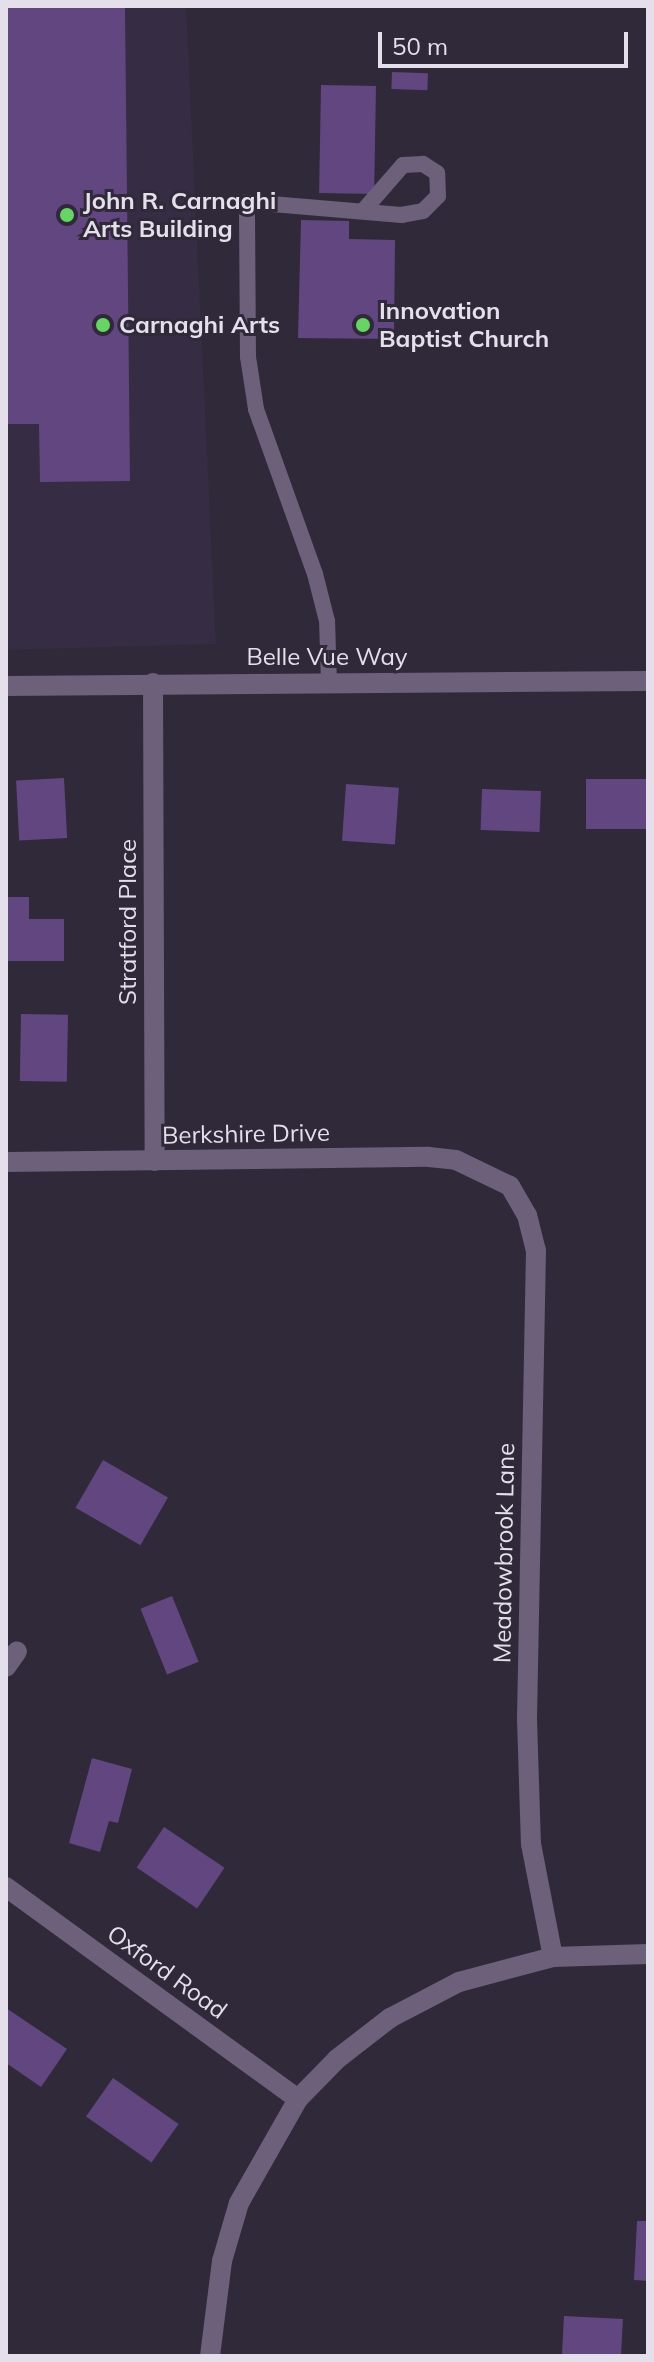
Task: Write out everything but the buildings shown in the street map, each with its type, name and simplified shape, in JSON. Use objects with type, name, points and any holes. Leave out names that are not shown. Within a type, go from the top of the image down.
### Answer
[{"type":"street","name":"Belle Vue Way","points":[[6,686],[648,681]]},
{"type":"street","name":"Stratford Place","points":[[153,683],[155,1161]]},
{"type":"street","name":"Berkshire Drive","points":[[6,1162],[429,1157],[484,1170]]},
{"type":"street","name":"Meadowbrook Lane","points":[[484,1170],[510,1186],[527,1215],[536,1250],[527,1719],[531,1844],[553,1957]]},
{"type":"street","name":"Oxford Road","points":[[6,1887],[298,2099]]},
{"type":"street","points":[[210,2356],[222,2261],[239,2203],[298,2099],[337,2059],[424,1998],[495,1969],[553,1957],[648,1954]]},
{"type":"lane","points":[[329,683],[327,621],[315,574],[256,409],[248,357],[247,202],[401,215],[423,211],[438,196],[437,173],[423,164],[403,165],[363,211]]},
{"type":"shaded area","name":"Carnaghi Arts","points":[[6,6],[186,6],[216,644],[6,650]]},
{"type":"place","name":"John R. Carnaghi Arts Building","points":[[67,215]]},
{"type":"place","name":"Carnaghi Arts","points":[[103,325]]},
{"type":"place","name":"Innovation Baptist Church","points":[[363,325]]}]
